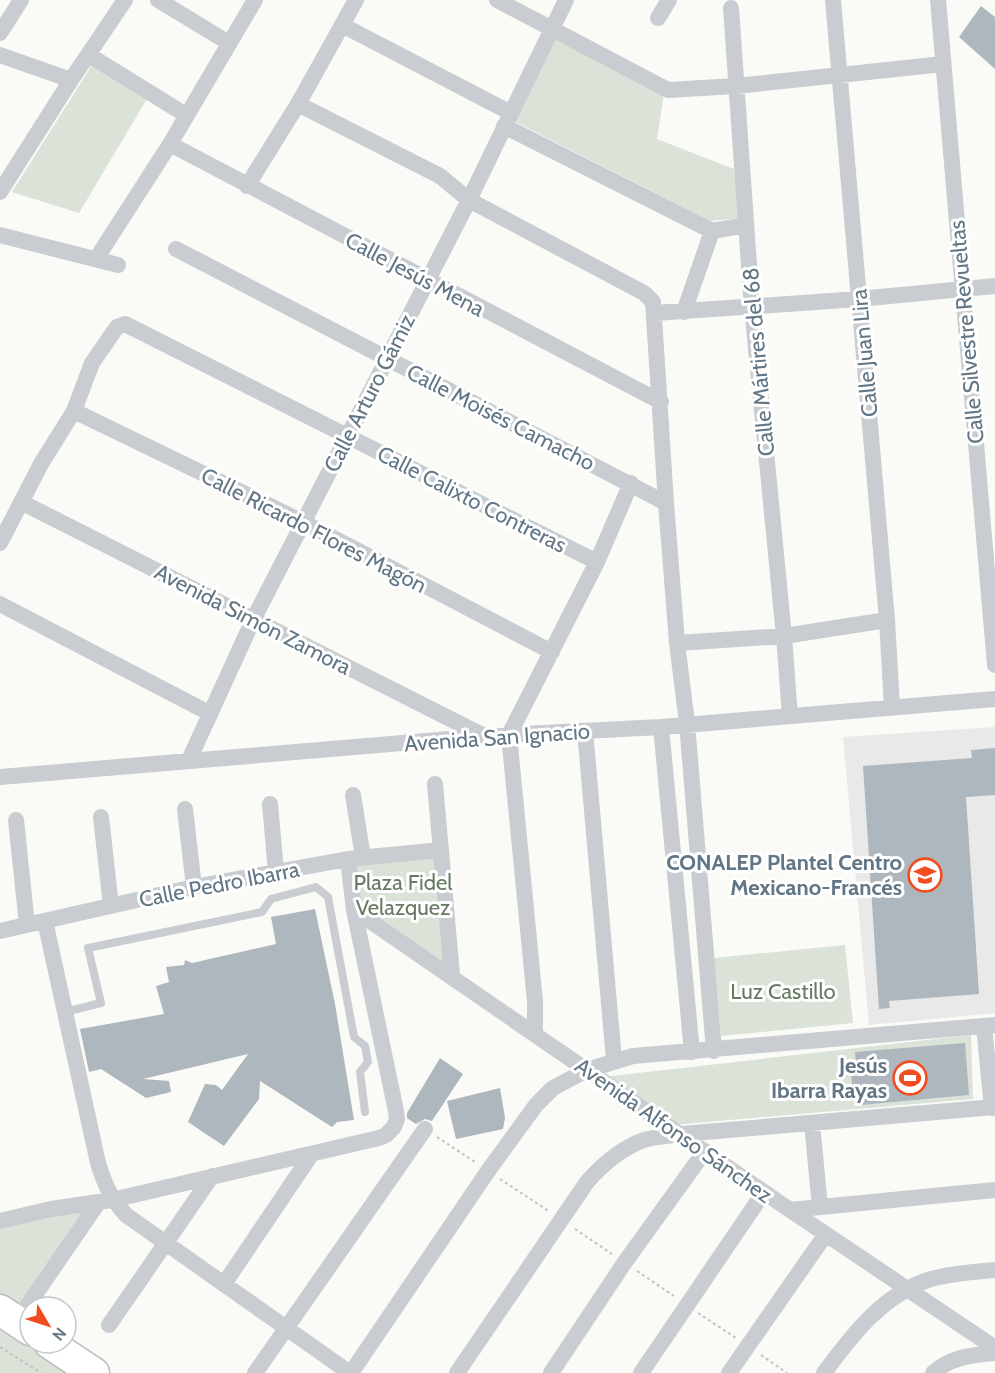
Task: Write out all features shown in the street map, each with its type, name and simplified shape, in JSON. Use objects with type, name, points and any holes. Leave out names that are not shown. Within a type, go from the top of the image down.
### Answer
[{"type":"highway","points":[[67,1355],[94,1373]]},
{"type":"street","points":[[0,33],[21,0]]},
{"type":"street","points":[[0,192],[125,0]]},
{"type":"street","points":[[158,0],[230,43]]},
{"type":"street","points":[[96,259],[170,144],[255,0]]},
{"type":"street","points":[[247,186],[298,104],[356,0]]},
{"type":"street","points":[[497,0],[668,90],[736,86],[943,64]]},
{"type":"street","name":"Calle Arturo Gámiz","points":[[189,760],[253,620],[469,200],[566,0]]},
{"type":"street","points":[[658,18],[669,0]]},
{"type":"street","name":"Calle Juan Lira","points":[[833,0],[887,620],[892,706]]},
{"type":"street","name":"Calle Silvestre Revueltas","points":[[938,0],[995,665]]},
{"type":"street","name":"Calle Mártires del 68","points":[[731,8],[752,308],[790,716]]},
{"type":"street","points":[[342,25],[711,231],[746,225]]},
{"type":"street","points":[[0,55],[71,80]]},
{"type":"street","points":[[89,55],[186,115]]},
{"type":"street","points":[[298,104],[440,176],[469,200],[644,293],[653,302],[677,643],[687,723],[714,1051]]},
{"type":"street","name":"Calle Jesús Mena","points":[[170,144],[661,402]]},
{"type":"street","points":[[684,312],[711,231]]},
{"type":"street","points":[[0,235],[118,265]]},
{"type":"street","name":"Calle Moisés Camacho","points":[[176,249],[666,503]]},
{"type":"street","points":[[655,314],[752,308],[995,286]]},
{"type":"street","name":"Calle Calixto Contreras","points":[[74,411],[92,363],[117,327],[124,324],[597,562]]},
{"type":"street","points":[[0,543],[42,462],[74,411]]},
{"type":"street","name":"Calle Ricardo Flores Magón","points":[[74,411],[303,522],[552,652]]},
{"type":"street","points":[[535,1034],[535,1001],[509,735],[597,562],[631,483]]},
{"type":"street","name":"Avenida Simón Zamora","points":[[21,502],[485,736]]},
{"type":"street","points":[[0,604],[209,713]]},
{"type":"street","points":[[677,643],[784,636],[887,620]]},
{"type":"street","name":"Avenida San Ignacio","points":[[0,777],[485,736],[661,727],[687,723],[995,699]]},
{"type":"street","points":[[661,727],[692,1052]]},
{"type":"street","points":[[585,731],[614,1060]]},
{"type":"street","points":[[435,784],[452,975]]},
{"type":"street","points":[[0,1221],[51,1209],[105,1201],[311,1155],[379,1138],[394,1127],[397,1119],[396,1111],[354,910],[356,858],[353,795]]},
{"type":"street","points":[[270,804],[276,872]]},
{"type":"street","points":[[185,809],[194,887]]},
{"type":"street","points":[[101,817],[111,906]]},
{"type":"street","points":[[16,820],[27,925]]},
{"type":"street","name":"Calle Pedro Ibarra","points":[[0,931],[194,887],[356,858],[441,850]]},
{"type":"street","name":"Avenida Alfonso Sánchez","points":[[354,910],[452,975],[995,1350]]},
{"type":"street","points":[[16,1320],[105,1201],[105,1187],[45,921]]},
{"type":"street","points":[[105,1201],[350,1373],[488,1171],[537,1105],[553,1088],[587,1070],[633,1056],[714,1051],[989,1026],[994,1107],[682,1134],[645,1140],[618,1153],[602,1165],[586,1182],[457,1373]]},
{"type":"street","points":[[812,1123],[820,1207]]},
{"type":"street","points":[[255,1373],[425,1129]]},
{"type":"street","points":[[551,1373],[625,1262],[705,1151]]},
{"type":"street","points":[[224,1284],[311,1155]]},
{"type":"street","points":[[109,1325],[212,1176]]},
{"type":"street","points":[[790,1210],[995,1190]]},
{"type":"street","points":[[641,1373],[764,1192]]},
{"type":"street","points":[[729,1373],[826,1234]]},
{"type":"street","points":[[824,1373],[857,1331],[883,1304],[908,1289],[930,1280],[949,1275],[995,1270]]},
{"type":"street","points":[[933,1373],[940,1366],[962,1356],[995,1350]]},
{"type":"lane","points":[[65,1012],[101,1003],[88,948],[262,912],[271,899],[316,887],[328,897],[354,1037],[365,1046],[368,1062],[360,1072],[365,1113]]},
{"type":"path","points":[[425,1129],[787,1373]]},
{"type":"path","points":[[0,1347],[40,1373]]},
{"type":"shaded area","name":"CONALEP Plantel Centro Mexicano-Francés","points":[[995,727],[995,1013],[869,1025],[843,737]]},
{"type":"green space","points":[[556,34],[664,93],[657,139],[734,169],[741,218],[710,221],[514,121]]},
{"type":"green space","points":[[92,65],[147,99],[79,213],[12,192]]},
{"type":"green space","name":"Plaza Fidel Velazquez","points":[[441,850],[452,975],[354,910],[348,859]]},
{"type":"green space","name":"Luz Castillo","points":[[845,945],[853,1023],[721,1036],[714,958]]},
{"type":"green space","points":[[971,1035],[973,1099],[673,1125],[603,1077]]},
{"type":"green space","points":[[92,1206],[31,1295],[18,1295],[18,1308],[0,1296],[0,1225]]},
{"type":"green space","points":[[0,1313],[18,1325],[18,1355],[61,1355],[87,1373],[0,1373]]},
{"type":"building","points":[[981,6],[995,17],[995,69],[959,37]]},
{"type":"building","name":"CONALEP Plantel Centro Mexicano-Francés","points":[[995,748],[995,795],[966,797],[979,994],[889,1001],[890,1008],[879,1009],[863,766],[972,758],[971,750]]},
{"type":"building","points":[[315,909],[335,1004],[354,1120],[337,1122],[332,1127],[260,1081],[259,1099],[224,1146],[188,1122],[205,1084],[216,1085],[222,1090],[248,1054],[143,1079],[169,1081],[171,1092],[146,1098],[101,1069],[89,1072],[80,1029],[164,1014],[156,986],[169,982],[166,967],[184,965],[185,960],[192,963],[276,944],[271,917]]},
{"type":"building","name":"Jesús Ibarra Rayas","points":[[965,1043],[969,1095],[861,1105],[860,1093],[853,1093],[850,1063],[856,1062],[855,1052]]},
{"type":"building","points":[[440,1058],[463,1074],[432,1121],[425,1119],[416,1124],[407,1118],[407,1113]]},
{"type":"building","points":[[500,1088],[505,1118],[503,1129],[456,1139],[447,1101]]},
{"type":"place","name":"CONALEP Plantel Centro Mexicano-Francés","points":[[925,875]]},
{"type":"place","name":"Jesús Ibarra Rayas","points":[[910,1078]]}]
